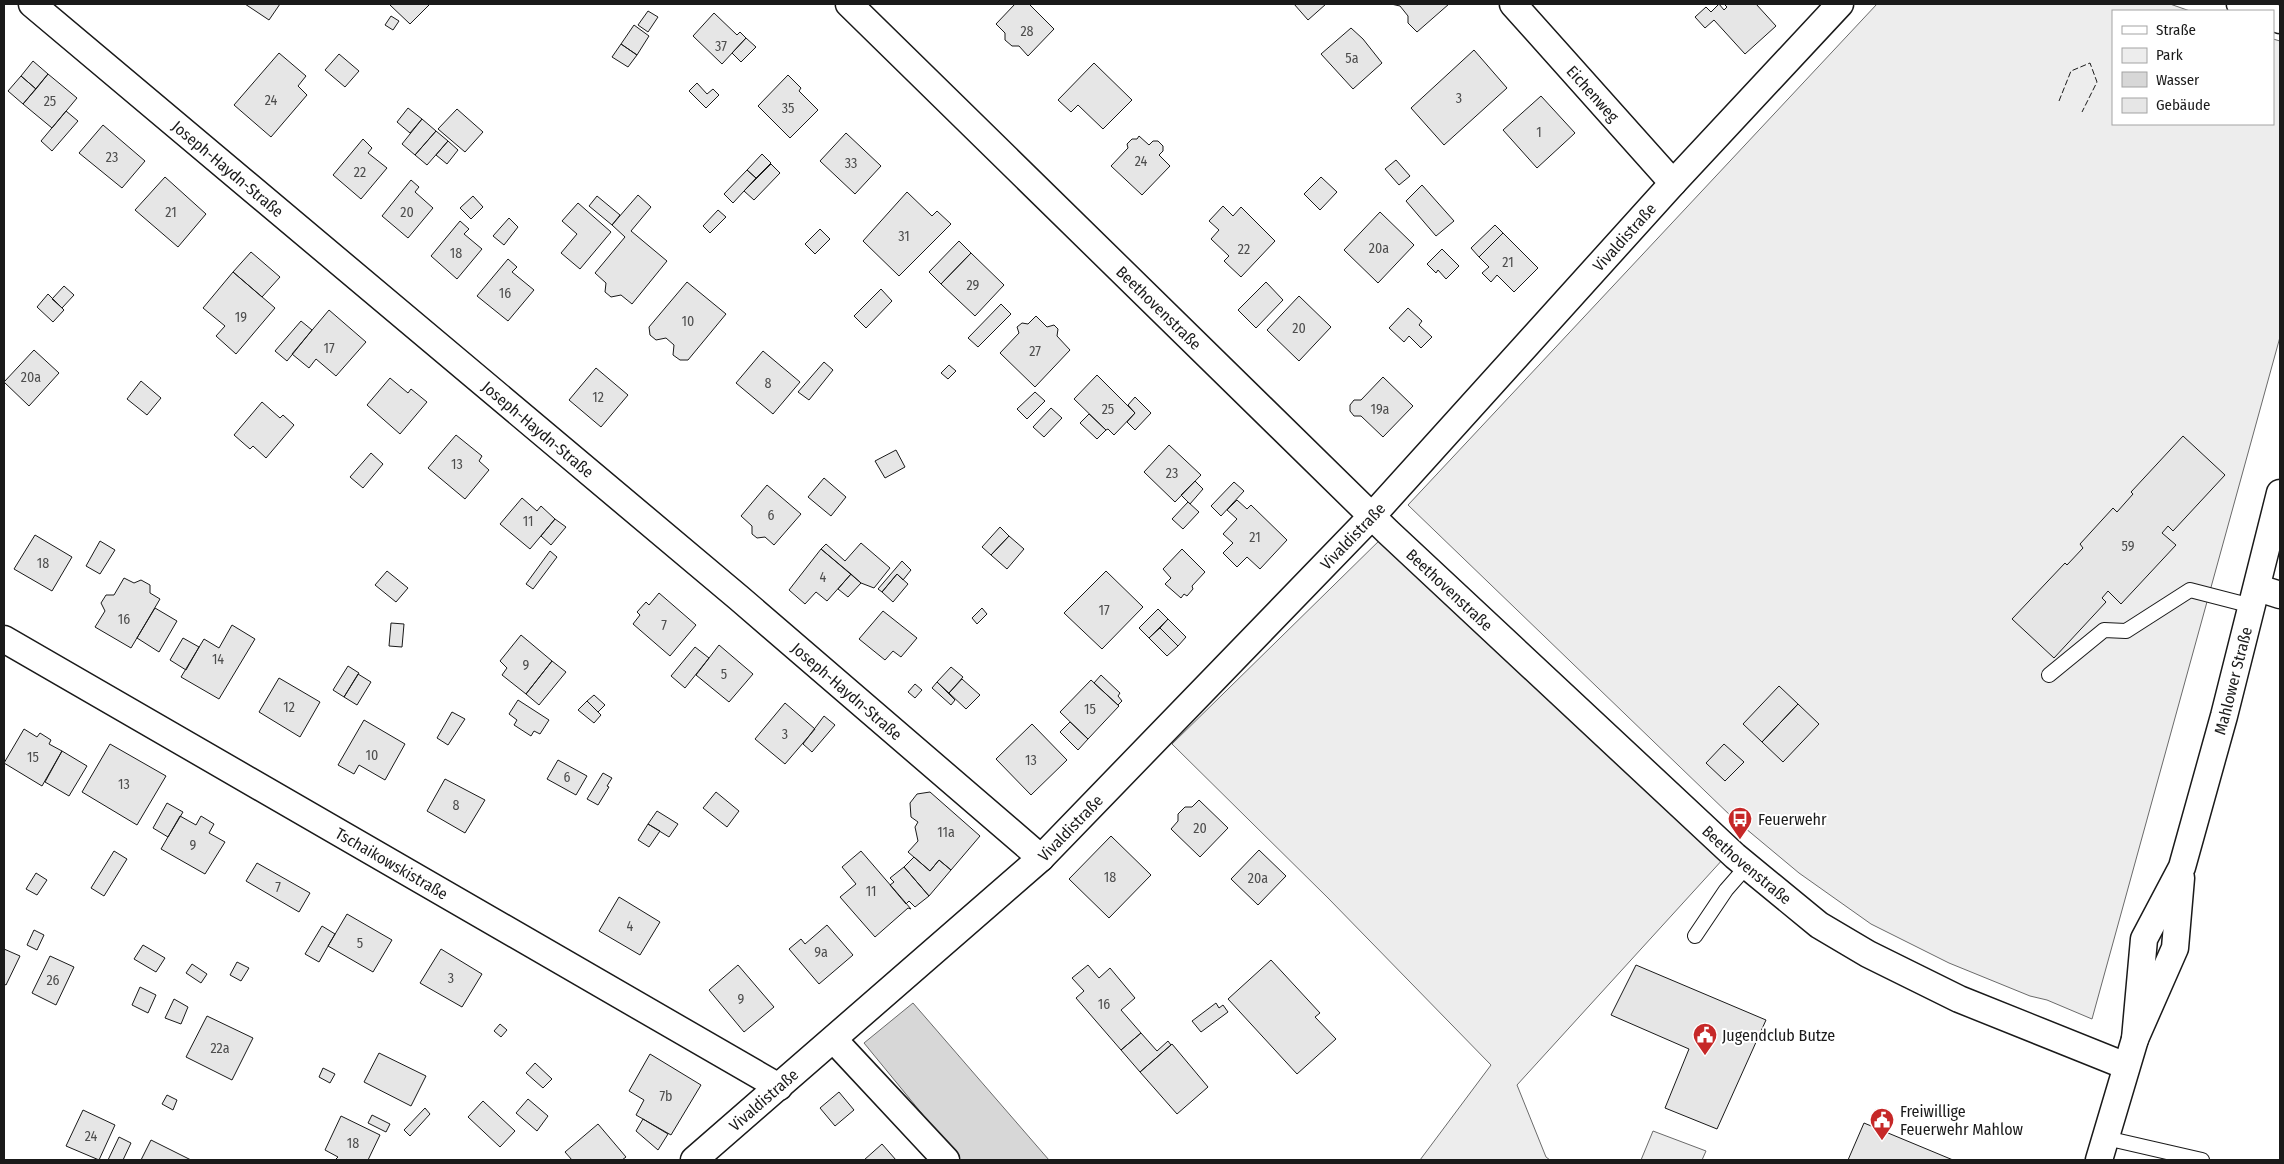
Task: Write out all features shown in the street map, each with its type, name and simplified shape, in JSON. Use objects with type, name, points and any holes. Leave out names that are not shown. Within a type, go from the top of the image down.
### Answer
[{"type":"street","name":"Joseph-Haydn-Straße","points":[[32,4],[739,598],[1041,858]]},
{"type":"street","name":"Beethovenstraße","points":[[849,4],[1468,609],[1746,866],[1818,925],[1868,954],[1959,999],[2126,1066]]},
{"type":"street","name":"Eichenweg","points":[[1513,4],[1673,183]]},
{"type":"street","name":"Vivaldistraße","points":[[694,1160],[1041,858],[1372,516],[1673,183],[1840,4]]},
{"type":"street","points":[[2240,4],[2256,10]]},
{"type":"street","name":"Mahlower Straße","points":[[2103,1149],[2135,1039],[2144,939],[2182,867],[2263,596],[2280,493]]},
{"type":"street","name":"Tschaikowskistraße","points":[[4,639],[780,1087]]},
{"type":"street","points":[[834,1040],[946,1160]]},
{"type":"lane","points":[[2049,675],[2104,630],[2126,631],[2190,590],[2263,596]]},
{"type":"lane","points":[[1695,936],[1726,890],[1746,866]]},
{"type":"lane","points":[[2103,1149],[2202,1160]]},
{"type":"green space","points":[[1877,4],[2170,4],[2187,10],[2112,10],[2112,125],[2274,125],[2274,39],[2280,41],[2280,337],[2092,1019],[1949,963],[1871,924],[1799,873],[1733,818],[1408,505]]},
{"type":"green space","points":[[1386,534],[1724,858],[1517,1085],[1546,1157],[1550,1160],[1420,1160],[1491,1065],[1328,898],[1172,744]]},
{"type":"green space","points":[[1653,1131],[1706,1151],[1702,1160],[1641,1160]]},
{"type":"water","points":[[913,1003],[1049,1160],[960,1160],[864,1043]]},
{"type":"building","points":[[245,4],[280,4],[269,20]]},
{"type":"building","points":[[1015,4],[1029,4],[1054,29],[1028,56],[1019,46],[1012,46],[1005,40],[1005,33],[996,24]]},
{"type":"building","points":[[1294,4],[1326,4],[1308,20]]},
{"type":"building","points":[[1391,4],[1449,4],[1417,32],[1408,23],[1408,16],[1400,6]]},
{"type":"building","points":[[1719,4],[1724,10],[1727,7],[1724,4],[1756,4],[1776,26],[1745,54],[1714,20],[1705,28],[1695,17],[1706,7],[1711,12]]},
{"type":"building","points":[[390,5],[429,5],[410,24]]},
{"type":"building","points":[[648,11],[658,17],[648,32],[638,25]]},
{"type":"building","points":[[714,13],[737,35],[740,32],[746,38],[722,64],[693,36]]},
{"type":"building","points":[[391,16],[399,21],[393,30],[385,25]]},
{"type":"building","points":[[634,25],[649,36],[637,55],[621,44]]},
{"type":"building","points":[[1351,28],[1363,39],[1382,63],[1353,89],[1321,54]]},
{"type":"building","points":[[746,38],[756,47],[741,62],[732,53]]},
{"type":"building","points":[[621,44],[637,55],[628,67],[612,57]]},
{"type":"building","points":[[1474,50],[1507,88],[1444,145],[1411,108]]},
{"type":"building","points":[[279,53],[306,76],[298,86],[307,95],[271,137],[234,105]]},
{"type":"building","points":[[339,54],[359,71],[345,87],[325,70]]},
{"type":"building","points":[[33,61],[48,74],[36,89],[21,76]]},
{"type":"building","points":[[1094,63],[1132,100],[1103,129],[1078,105],[1071,112],[1058,100]]},
{"type":"building","points":[[48,74],[77,98],[52,128],[23,104]]},
{"type":"building","points":[[788,75],[801,88],[799,91],[818,110],[790,138],[758,106]]},
{"type":"building","points":[[21,76],[36,89],[23,104],[8,91]]},
{"type":"building","points":[[697,83],[707,94],[713,89],[719,95],[706,108],[689,91]]},
{"type":"building","points":[[1541,96],[1575,133],[1537,168],[1503,130]]},
{"type":"building","points":[[408,108],[422,119],[410,133],[397,122]]},
{"type":"building","points":[[457,109],[483,132],[465,152],[438,129]]},
{"type":"building","points":[[66,111],[78,121],[52,151],[41,141]]},
{"type":"building","points":[[422,119],[436,131],[415,155],[402,144]]},
{"type":"building","points":[[103,125],[145,161],[122,188],[79,153]]},
{"type":"building","points":[[436,131],[448,141],[427,165],[415,155]]},
{"type":"building","points":[[846,133],[881,166],[855,194],[820,161]]},
{"type":"building","points":[[1139,136],[1149,145],[1153,141],[1158,141],[1163,146],[1163,151],[1159,155],[1170,166],[1142,195],[1111,166],[1128,148],[1127,144]]},
{"type":"building","points":[[363,139],[372,148],[368,153],[387,168],[361,199],[333,175]]},
{"type":"building","points":[[448,141],[458,150],[447,164],[436,155]]},
{"type":"building","points":[[762,154],[771,163],[756,178],[747,170]]},
{"type":"building","points":[[1396,160],[1410,176],[1399,185],[1385,169]]},
{"type":"building","points":[[771,164],[780,173],[754,200],[744,191]]},
{"type":"building","points":[[747,170],[756,178],[733,203],[724,194]]},
{"type":"building","points":[[165,177],[206,214],[178,247],[135,210]]},
{"type":"building","points":[[1321,177],[1337,192],[1320,210],[1304,194]]},
{"type":"building","points":[[411,180],[419,187],[415,192],[433,208],[408,238],[382,216]]},
{"type":"building","points":[[1422,185],[1454,221],[1436,236],[1406,201]]},
{"type":"building","points":[[907,192],[932,216],[937,211],[951,224],[899,276],[863,241]]},
{"type":"building","points":[[638,195],[651,207],[631,231],[667,261],[632,304],[621,295],[611,297],[605,292],[606,283],[595,273],[625,237],[612,225]]},
{"type":"building","points":[[473,196],[483,207],[471,219],[460,208]]},
{"type":"building","points":[[597,196],[620,215],[612,225],[589,206]]},
{"type":"building","points":[[578,203],[611,232],[580,269],[561,253],[577,234],[562,221]]},
{"type":"building","points":[[1223,206],[1233,216],[1241,207],[1275,241],[1241,277],[1224,261],[1229,256],[1211,239],[1219,230],[1209,221]]},
{"type":"building","points":[[718,210],[726,217],[710,233],[703,226]]},
{"type":"building","points":[[1380,212],[1414,245],[1378,283],[1344,250]]},
{"type":"building","points":[[509,218],[518,227],[504,245],[493,236]]},
{"type":"building","points":[[460,221],[469,229],[464,234],[482,249],[457,279],[431,256]]},
{"type":"building","points":[[1495,225],[1503,233],[1479,257],[1471,248]]},
{"type":"building","points":[[820,229],[830,239],[815,254],[805,244]]},
{"type":"building","points":[[1503,233],[1538,268],[1514,292],[1497,275],[1491,282],[1482,273],[1489,267],[1479,257]]},
{"type":"building","points":[[959,241],[971,253],[941,284],[929,272]]},
{"type":"building","points":[[1442,249],[1459,266],[1446,279],[1438,270],[1436,273],[1427,264]]},
{"type":"building","points":[[251,252],[280,277],[262,297],[233,272]]},
{"type":"building","points":[[971,253],[1004,285],[975,316],[941,284]]},
{"type":"building","points":[[508,259],[517,267],[512,272],[534,290],[508,321],[477,296]]},
{"type":"building","points":[[233,272],[275,308],[236,354],[216,336],[225,326],[203,308]]},
{"type":"building","points":[[687,282],[726,314],[688,360],[680,360],[673,355],[674,345],[666,338],[656,340],[650,335],[649,327]]},
{"type":"building","points":[[1266,282],[1283,300],[1256,328],[1238,310]]},
{"type":"building","points":[[64,286],[74,295],[62,308],[52,299]]},
{"type":"building","points":[[881,289],[892,301],[866,328],[854,316]]},
{"type":"building","points":[[48,294],[64,310],[53,322],[37,307]]},
{"type":"building","points":[[1299,296],[1331,327],[1299,361],[1267,330]]},
{"type":"building","points":[[1001,304],[1011,314],[978,347],[968,338]]},
{"type":"building","points":[[1408,308],[1422,321],[1419,325],[1432,337],[1421,348],[1409,336],[1404,342],[1389,328]]},
{"type":"building","points":[[329,310],[366,342],[336,376],[316,359],[309,368],[292,354]]},
{"type":"building","points":[[1036,316],[1047,327],[1054,325],[1058,329],[1057,336],[1070,350],[1035,387],[1000,353],[1019,333],[1017,327],[1022,323],[1028,324]]},
{"type":"building","points":[[301,321],[312,330],[287,361],[275,351]]},
{"type":"building","points":[[34,350],[59,373],[29,406],[4,382]]},
{"type":"building","points":[[763,351],[800,382],[773,414],[736,383]]},
{"type":"building","points":[[824,362],[833,370],[809,400],[798,392]]},
{"type":"building","points":[[949,365],[956,371],[948,379],[941,373]]},
{"type":"building","points":[[596,368],[628,395],[601,427],[569,400]]},
{"type":"building","points":[[1097,375],[1135,413],[1114,435],[1108,429],[1106,430],[1074,399]]},
{"type":"building","points":[[1383,377],[1413,406],[1383,437],[1361,416],[1354,416],[1350,411],[1350,405],[1354,400],[1361,400]]},
{"type":"building","points":[[390,378],[408,393],[411,389],[427,402],[400,434],[367,405]]},
{"type":"building","points":[[141,381],[161,398],[147,415],[127,399]]},
{"type":"building","points":[[1035,392],[1045,401],[1027,419],[1017,409]]},
{"type":"building","points":[[1135,397],[1151,413],[1135,430],[1127,422],[1135,413],[1128,405]]},
{"type":"building","points":[[262,402],[280,418],[283,415],[294,425],[266,458],[253,446],[250,449],[234,435]]},
{"type":"building","points":[[1051,408],[1062,418],[1044,437],[1033,427]]},
{"type":"building","points":[[1089,414],[1106,430],[1097,439],[1080,423]]},
{"type":"building","points":[[456,435],[482,456],[479,461],[489,470],[465,499],[428,468]]},
{"type":"building","points":[[2183,436],[2225,475],[2173,531],[2168,526],[2162,533],[2176,545],[2121,604],[2108,591],[2102,598],[2106,602],[2054,658],[2012,619],[2065,563],[2067,565],[2083,548],[2080,544],[2113,508],[2117,512],[2133,494],[2131,492]]},
{"type":"building","points":[[1169,445],[1201,475],[1175,502],[1144,472]]},
{"type":"building","points":[[896,450],[905,467],[885,478],[875,461]]},
{"type":"building","points":[[371,453],[383,464],[363,488],[350,477]]},
{"type":"building","points":[[824,478],[846,497],[831,516],[808,497]]},
{"type":"building","points":[[1195,481],[1203,489],[1190,504],[1181,495]]},
{"type":"building","points":[[1234,482],[1244,491],[1221,516],[1211,506]]},
{"type":"building","points":[[767,485],[801,514],[774,545],[765,537],[757,538],[752,534],[752,526],[741,516]]},
{"type":"building","points":[[522,498],[537,511],[541,506],[555,519],[530,549],[500,524]]},
{"type":"building","points":[[1237,500],[1247,509],[1251,505],[1287,540],[1260,569],[1247,557],[1237,567],[1223,553],[1233,543],[1223,534],[1237,519],[1227,510]]},
{"type":"building","points":[[1188,502],[1199,512],[1183,529],[1172,519]]},
{"type":"building","points":[[555,519],[566,527],[551,545],[541,536]]},
{"type":"building","points":[[1000,527],[1009,536],[991,555],[982,547]]},
{"type":"building","points":[[35,535],[72,557],[52,591],[14,569]]},
{"type":"building","points":[[1009,536],[1024,549],[1007,569],[991,555]]},
{"type":"building","points":[[100,541],[115,550],[100,574],[86,566]]},
{"type":"building","points":[[861,543],[890,568],[874,588],[861,583],[821,549],[826,544],[845,561]]},
{"type":"building","points":[[821,549],[851,574],[827,601],[816,592],[805,604],[789,590]]},
{"type":"building","points":[[1182,549],[1205,572],[1192,586],[1193,589],[1187,596],[1184,594],[1181,598],[1165,584],[1171,578],[1163,569]]},
{"type":"building","points":[[550,551],[557,557],[533,589],[526,584]]},
{"type":"building","points":[[902,561],[911,570],[903,580],[897,574],[882,592],[878,589]]},
{"type":"building","points":[[387,571],[408,588],[396,602],[375,585]]},
{"type":"building","points":[[1106,571],[1143,607],[1102,649],[1064,613]]},
{"type":"building","points":[[851,574],[861,583],[848,597],[838,589]]},
{"type":"building","points":[[897,574],[908,584],[893,602],[882,592]]},
{"type":"building","points":[[124,578],[134,583],[141,580],[150,585],[150,593],[160,599],[131,648],[95,627],[105,611],[101,603],[106,595],[114,595]]},
{"type":"building","points":[[659,593],[696,625],[670,656],[633,624],[640,615],[637,612],[646,602],[649,605]]},
{"type":"building","points":[[155,608],[177,621],[159,652],[137,638]]},
{"type":"building","points":[[982,608],[987,614],[977,624],[972,618]]},
{"type":"building","points":[[1158,609],[1168,619],[1149,638],[1139,628]]},
{"type":"building","points":[[883,611],[917,638],[901,657],[893,651],[885,660],[859,639]]},
{"type":"building","points":[[1168,619],[1186,637],[1178,646],[1160,628]]},
{"type":"building","points":[[391,623],[404,624],[402,647],[389,646]]},
{"type":"building","points":[[232,625],[255,639],[219,699],[181,677],[204,639],[219,648]]},
{"type":"building","points":[[1160,628],[1178,646],[1167,656],[1149,638]]},
{"type":"building","points":[[521,635],[552,661],[526,694],[502,675],[507,668],[500,661]]},
{"type":"building","points":[[183,638],[199,647],[186,670],[170,660]]},
{"type":"building","points":[[719,645],[753,674],[729,702],[696,675]]},
{"type":"building","points":[[695,647],[709,658],[685,688],[671,676]]},
{"type":"building","points":[[552,661],[566,672],[539,705],[526,694]]},
{"type":"building","points":[[348,666],[359,673],[344,697],[333,690]]},
{"type":"building","points":[[951,667],[963,677],[949,693],[937,682]]},
{"type":"building","points":[[358,674],[371,682],[357,705],[344,697]]},
{"type":"building","points":[[1101,675],[1120,693],[1118,696],[1122,701],[1118,705],[1094,683]]},
{"type":"building","points":[[279,678],[320,702],[300,737],[259,712]]},
{"type":"building","points":[[962,679],[980,695],[966,709],[949,693]]},
{"type":"building","points":[[1091,680],[1119,706],[1088,739],[1060,712]]},
{"type":"building","points":[[937,682],[955,700],[951,705],[932,688]]},
{"type":"building","points":[[915,684],[922,690],[915,698],[908,692]]},
{"type":"building","points":[[1779,686],[1798,704],[1762,742],[1743,724]]},
{"type":"building","points":[[594,695],[605,705],[598,712],[587,701]]},
{"type":"building","points":[[518,700],[549,720],[540,734],[534,731],[531,736],[514,725],[517,720],[509,714]]},
{"type":"building","points":[[587,701],[601,715],[594,723],[578,710]]},
{"type":"building","points":[[785,703],[815,729],[785,764],[755,739]]},
{"type":"building","points":[[1798,704],[1819,724],[1783,762],[1762,742]]},
{"type":"building","points":[[452,712],[465,719],[448,745],[437,738]]},
{"type":"building","points":[[824,716],[835,725],[812,752],[803,744]]},
{"type":"building","points":[[364,720],[405,744],[385,780],[359,765],[354,774],[338,765]]},
{"type":"building","points":[[1070,722],[1088,739],[1078,750],[1060,732]]},
{"type":"building","points":[[1032,724],[1067,760],[1031,795],[996,759]]},
{"type":"building","points":[[24,729],[37,737],[40,733],[51,740],[49,744],[62,751],[42,786],[4,763]]},
{"type":"building","points":[[110,744],[166,776],[137,825],[82,792]]},
{"type":"building","points":[[1724,744],[1744,762],[1725,781],[1706,763]]},
{"type":"building","points":[[62,751],[87,766],[69,796],[45,782]]},
{"type":"building","points":[[558,760],[587,776],[576,795],[547,779]]},
{"type":"building","points":[[603,773],[612,778],[598,805],[587,799]]},
{"type":"building","points":[[445,779],[485,800],[465,833],[427,811]]},
{"type":"building","points":[[716,792],[739,811],[727,827],[703,808]]},
{"type":"building","points":[[930,792],[980,836],[951,870],[939,860],[930,871],[908,852],[918,841],[915,827],[918,822],[911,817],[910,803],[917,794]]},
{"type":"building","points":[[1199,800],[1228,828],[1200,857],[1171,829],[1178,821],[1178,814],[1185,807],[1192,807]]},
{"type":"building","points":[[167,803],[183,812],[168,837],[153,828]]},
{"type":"building","points":[[657,811],[678,824],[669,837],[648,824]]},
{"type":"building","points":[[180,816],[196,825],[201,816],[214,824],[209,833],[225,842],[205,874],[161,849]]},
{"type":"building","points":[[648,824],[660,831],[649,847],[638,840]]},
{"type":"building","points":[[1111,836],[1151,875],[1109,918],[1069,879]]},
{"type":"building","points":[[1259,850],[1286,876],[1258,905],[1231,879]]},
{"type":"building","points":[[114,851],[127,859],[104,896],[91,888]]},
{"type":"building","points":[[861,851],[911,909],[908,908],[875,937],[840,897],[856,884],[842,867]]},
{"type":"building","points":[[914,857],[930,871],[939,860],[951,870],[929,896],[904,867]]},
{"type":"building","points":[[257,863],[310,893],[299,912],[246,881]]},
{"type":"building","points":[[904,867],[929,896],[915,907],[909,901],[906,904],[890,885],[894,882],[890,878]]},
{"type":"building","points":[[36,873],[47,880],[37,895],[26,889]]},
{"type":"building","points":[[619,897],[660,922],[640,955],[599,931]]},
{"type":"building","points":[[347,914],[392,940],[373,972],[328,946]]},
{"type":"building","points":[[827,925],[853,955],[819,984],[789,949],[801,939],[805,944]]},
{"type":"building","points":[[322,926],[335,934],[319,962],[305,954]]},
{"type":"building","points":[[34,930],[44,935],[37,950],[27,945]]},
{"type":"building","points":[[143,945],[165,958],[156,972],[134,959]]},
{"type":"building","points":[[4,949],[20,956],[6,985],[4,984]]},
{"type":"building","points":[[441,949],[482,974],[462,1007],[420,983]]},
{"type":"building","points":[[50,956],[74,967],[56,1005],[32,993]]},
{"type":"building","points":[[1271,960],[1320,1013],[1315,1017],[1336,1039],[1297,1074],[1228,999]]},
{"type":"building","points":[[237,962],[249,968],[241,981],[230,975]]},
{"type":"building","points":[[192,964],[207,974],[201,983],[186,973]]},
{"type":"building","points":[[738,965],[774,1007],[744,1032],[709,990]]},
{"type":"building","points":[[1088,965],[1099,978],[1110,968],[1135,998],[1121,1010],[1141,1033],[1121,1050],[1076,998],[1084,991],[1072,978]]},
{"type":"building","points":[[1636,965],[1766,1020],[1717,1129],[1665,1108],[1689,1049],[1611,1015]]},
{"type":"building","points":[[140,987],[156,995],[148,1013],[132,1005]]},
{"type":"building","points":[[174,999],[188,1007],[181,1024],[165,1018]]},
{"type":"building","points":[[1216,1003],[1219,1008],[1223,1005],[1228,1012],[1201,1032],[1192,1021]]},
{"type":"building","points":[[207,1016],[253,1038],[232,1080],[186,1057]]},
{"type":"building","points":[[500,1024],[507,1030],[501,1037],[494,1031]]},
{"type":"building","points":[[1141,1033],[1157,1051],[1168,1041],[1171,1045],[1140,1072],[1121,1050]]},
{"type":"building","points":[[1172,1044],[1208,1087],[1177,1114],[1140,1072]]},
{"type":"building","points":[[379,1053],[426,1076],[411,1106],[364,1082]]},
{"type":"building","points":[[650,1054],[701,1085],[671,1135],[636,1115],[644,1100],[629,1091]]},
{"type":"building","points":[[535,1063],[552,1079],[543,1088],[526,1073]]},
{"type":"building","points":[[323,1068],[335,1074],[330,1083],[319,1077]]},
{"type":"building","points":[[839,1092],[854,1110],[835,1126],[820,1108]]},
{"type":"building","points":[[167,1095],[177,1100],[173,1110],[162,1104]]},
{"type":"building","points":[[528,1099],[548,1116],[537,1131],[516,1113]]},
{"type":"building","points":[[483,1101],[515,1131],[500,1147],[468,1117]]},
{"type":"building","points":[[425,1108],[430,1114],[410,1136],[404,1130]]},
{"type":"building","points":[[83,1110],[115,1125],[99,1160],[66,1146]]},
{"type":"building","points":[[372,1115],[390,1124],[386,1132],[368,1123]]},
{"type":"building","points":[[341,1116],[380,1135],[368,1160],[339,1160],[336,1159],[338,1157],[325,1150]]},
{"type":"building","points":[[643,1119],[668,1134],[658,1150],[636,1131]]},
{"type":"building","name":"Freiwillige Feuerwehr Mahlow","points":[[1864,1123],[1953,1160],[1848,1160]]},
{"type":"building","points":[[598,1124],[626,1157],[622,1160],[572,1160],[565,1152]]},
{"type":"building","points":[[119,1137],[131,1143],[123,1160],[108,1160]]},
{"type":"building","points":[[151,1140],[191,1160],[141,1160]]},
{"type":"building","points":[[882,1144],[896,1160],[864,1160]]},
{"type":"fence","points":[[2059,101],[2071,71],[2090,63],[2097,82],[2082,112]]},
{"type":"place","name":"Feuerwehr","points":[[1740,840]]},
{"type":"place","name":"Jugendclub Butze","points":[[1705,1056]]},
{"type":"place","name":"Freiwillige Feuerwehr Mahlow","points":[[1882,1141]]}]
